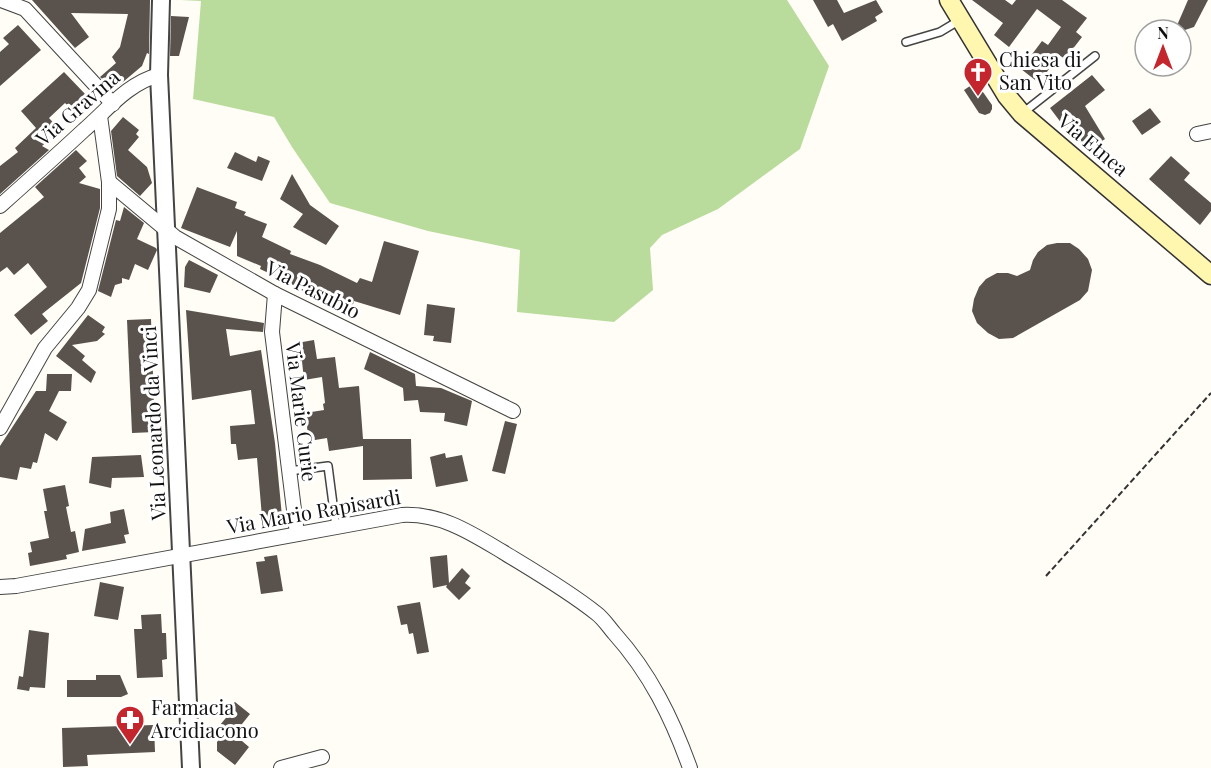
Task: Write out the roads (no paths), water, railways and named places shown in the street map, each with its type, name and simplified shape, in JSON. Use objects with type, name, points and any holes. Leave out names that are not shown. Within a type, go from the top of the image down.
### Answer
[{"type":"main road","name":"Via Etnea","points":[[949,0],[1007,96],[1022,114],[1211,275]]},
{"type":"street","points":[[1,0],[25,9],[112,104]]},
{"type":"street","points":[[159,75],[160,0]]},
{"type":"street","name":"Via Gravina","points":[[0,206],[136,84],[159,75]]},
{"type":"street","name":"Via Leonardo da Vinci","points":[[159,75],[191,768]]},
{"type":"street","points":[[0,428],[45,348],[78,308],[89,290],[109,209],[109,182],[100,116]]},
{"type":"street","name":"Via Pasubio","points":[[109,182],[175,237],[275,294],[513,411]]},
{"type":"street","name":"Via Marie Curie","points":[[275,294],[272,332],[297,534]]},
{"type":"street","name":"Via Mario Rapisardi","points":[[0,587],[16,586],[402,515],[416,514],[437,518],[468,531],[553,583],[597,614],[628,648],[652,681],[682,745],[690,768]]},
{"type":"street","points":[[281,768],[322,757]]},
{"type":"lane","points":[[906,42],[940,32],[960,20]]},
{"type":"lane","points":[[1022,114],[1095,56]]},
{"type":"lane","points":[[289,471],[328,466],[336,527]]},
{"type":"place","name":"Chiesa di San Vito","points":[[978,98]]},
{"type":"place","name":"Farmacia Arcidiacono","points":[[130,746]]}]
